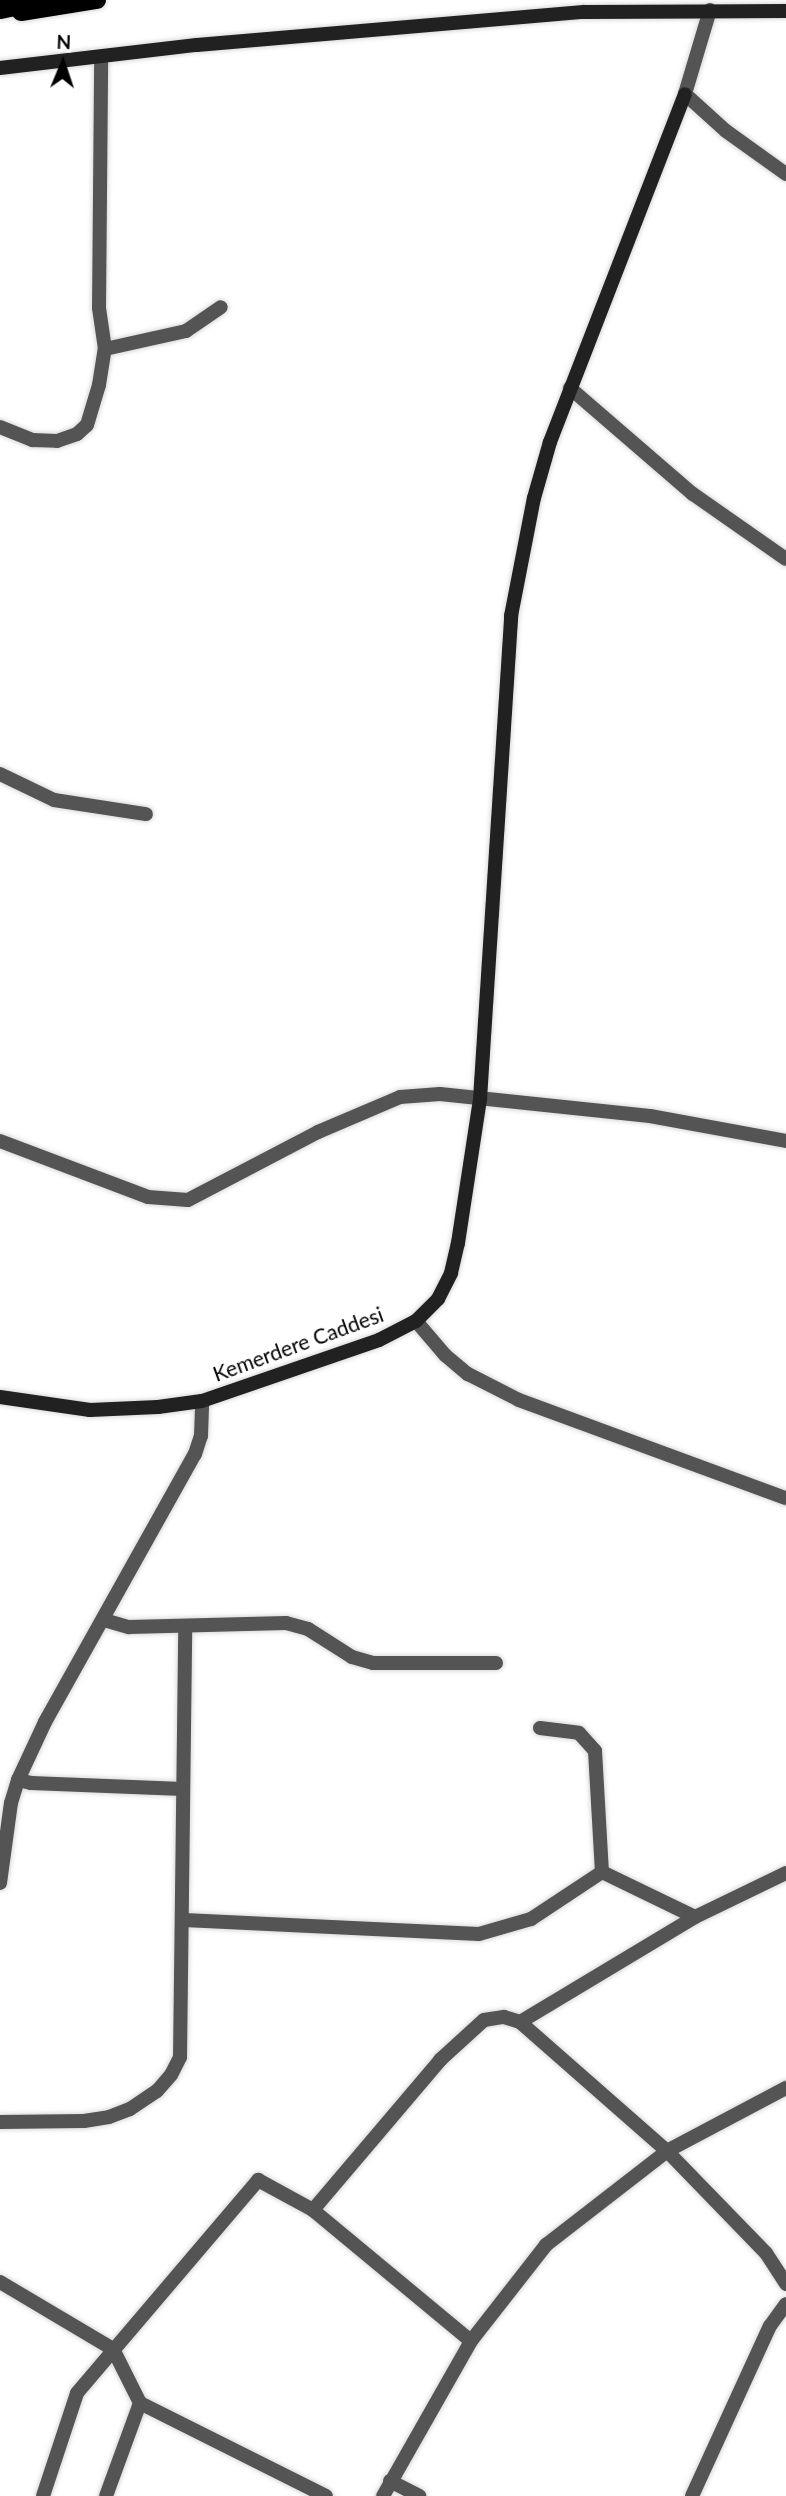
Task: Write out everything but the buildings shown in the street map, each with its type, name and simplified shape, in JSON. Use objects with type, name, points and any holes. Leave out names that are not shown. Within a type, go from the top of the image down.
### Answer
[{"type":"highway","points":[[0,8],[38,0]]},
{"type":"main road","points":[[0,15],[97,0]]},
{"type":"street","points":[[710,10],[685,94],[726,131],[786,174]]},
{"type":"street","points":[[0,68],[197,45],[584,12],[786,11]]},
{"type":"street","points":[[0,427],[32,440],[57,441],[77,434],[87,425],[99,385],[105,349],[99,308],[101,57]]},
{"type":"street","name":"Kemerdere Caddesi","points":[[0,1397],[89,1410],[158,1407],[202,1401],[362,1347],[416,1321],[438,1299],[451,1273],[458,1243],[480,1100],[511,616],[534,498],[550,442],[570,388],[685,94]]},
{"type":"street","points":[[105,349],[186,331],[220,307]]},
{"type":"street","points":[[570,388],[693,494],[786,559]]},
{"type":"street","points":[[0,774],[54,800],[146,814]]},
{"type":"street","points":[[0,1141],[148,1197],[188,1200],[318,1132],[400,1097],[440,1094],[650,1116],[786,1141]]},
{"type":"street","points":[[416,1321],[445,1355],[468,1374],[519,1400],[786,1497]]},
{"type":"street","points":[[0,1883],[11,1803],[18,1780],[45,1722],[195,1454],[201,1436],[202,1401]]},
{"type":"street","points":[[104,1620],[129,1627],[286,1623],[308,1629],[345,1654],[373,1663],[496,1663]]},
{"type":"street","points":[[0,2122],[85,2121],[109,2117],[130,2109],[157,2091],[180,2057],[184,1920],[185,1626]]},
{"type":"street","points":[[540,1728],[579,1733],[595,1751],[602,1872]]},
{"type":"street","points":[[18,1780],[31,1783],[183,1789]]},
{"type":"street","points":[[184,1920],[479,1934],[531,1919],[602,1872]]},
{"type":"street","points":[[602,1872],[695,1917]]},
{"type":"street","points":[[520,2022],[695,1917],[786,1873]]},
{"type":"street","points":[[313,2210],[440,2060],[484,2020],[504,2017],[520,2022],[667,2151],[765,2253],[786,2284]]},
{"type":"street","points":[[383,2496],[471,2341],[546,2245],[667,2151],[786,2088]]},
{"type":"street","points":[[43,2496],[77,2393],[258,2179],[313,2210],[471,2341]]},
{"type":"street","points":[[0,2283],[113,2349],[140,2403],[326,2496]]},
{"type":"street","points":[[692,2496],[770,2326],[786,2304]]},
{"type":"street","points":[[106,2496],[140,2403]]},
{"type":"street","points":[[390,2481],[419,2496]]}]
